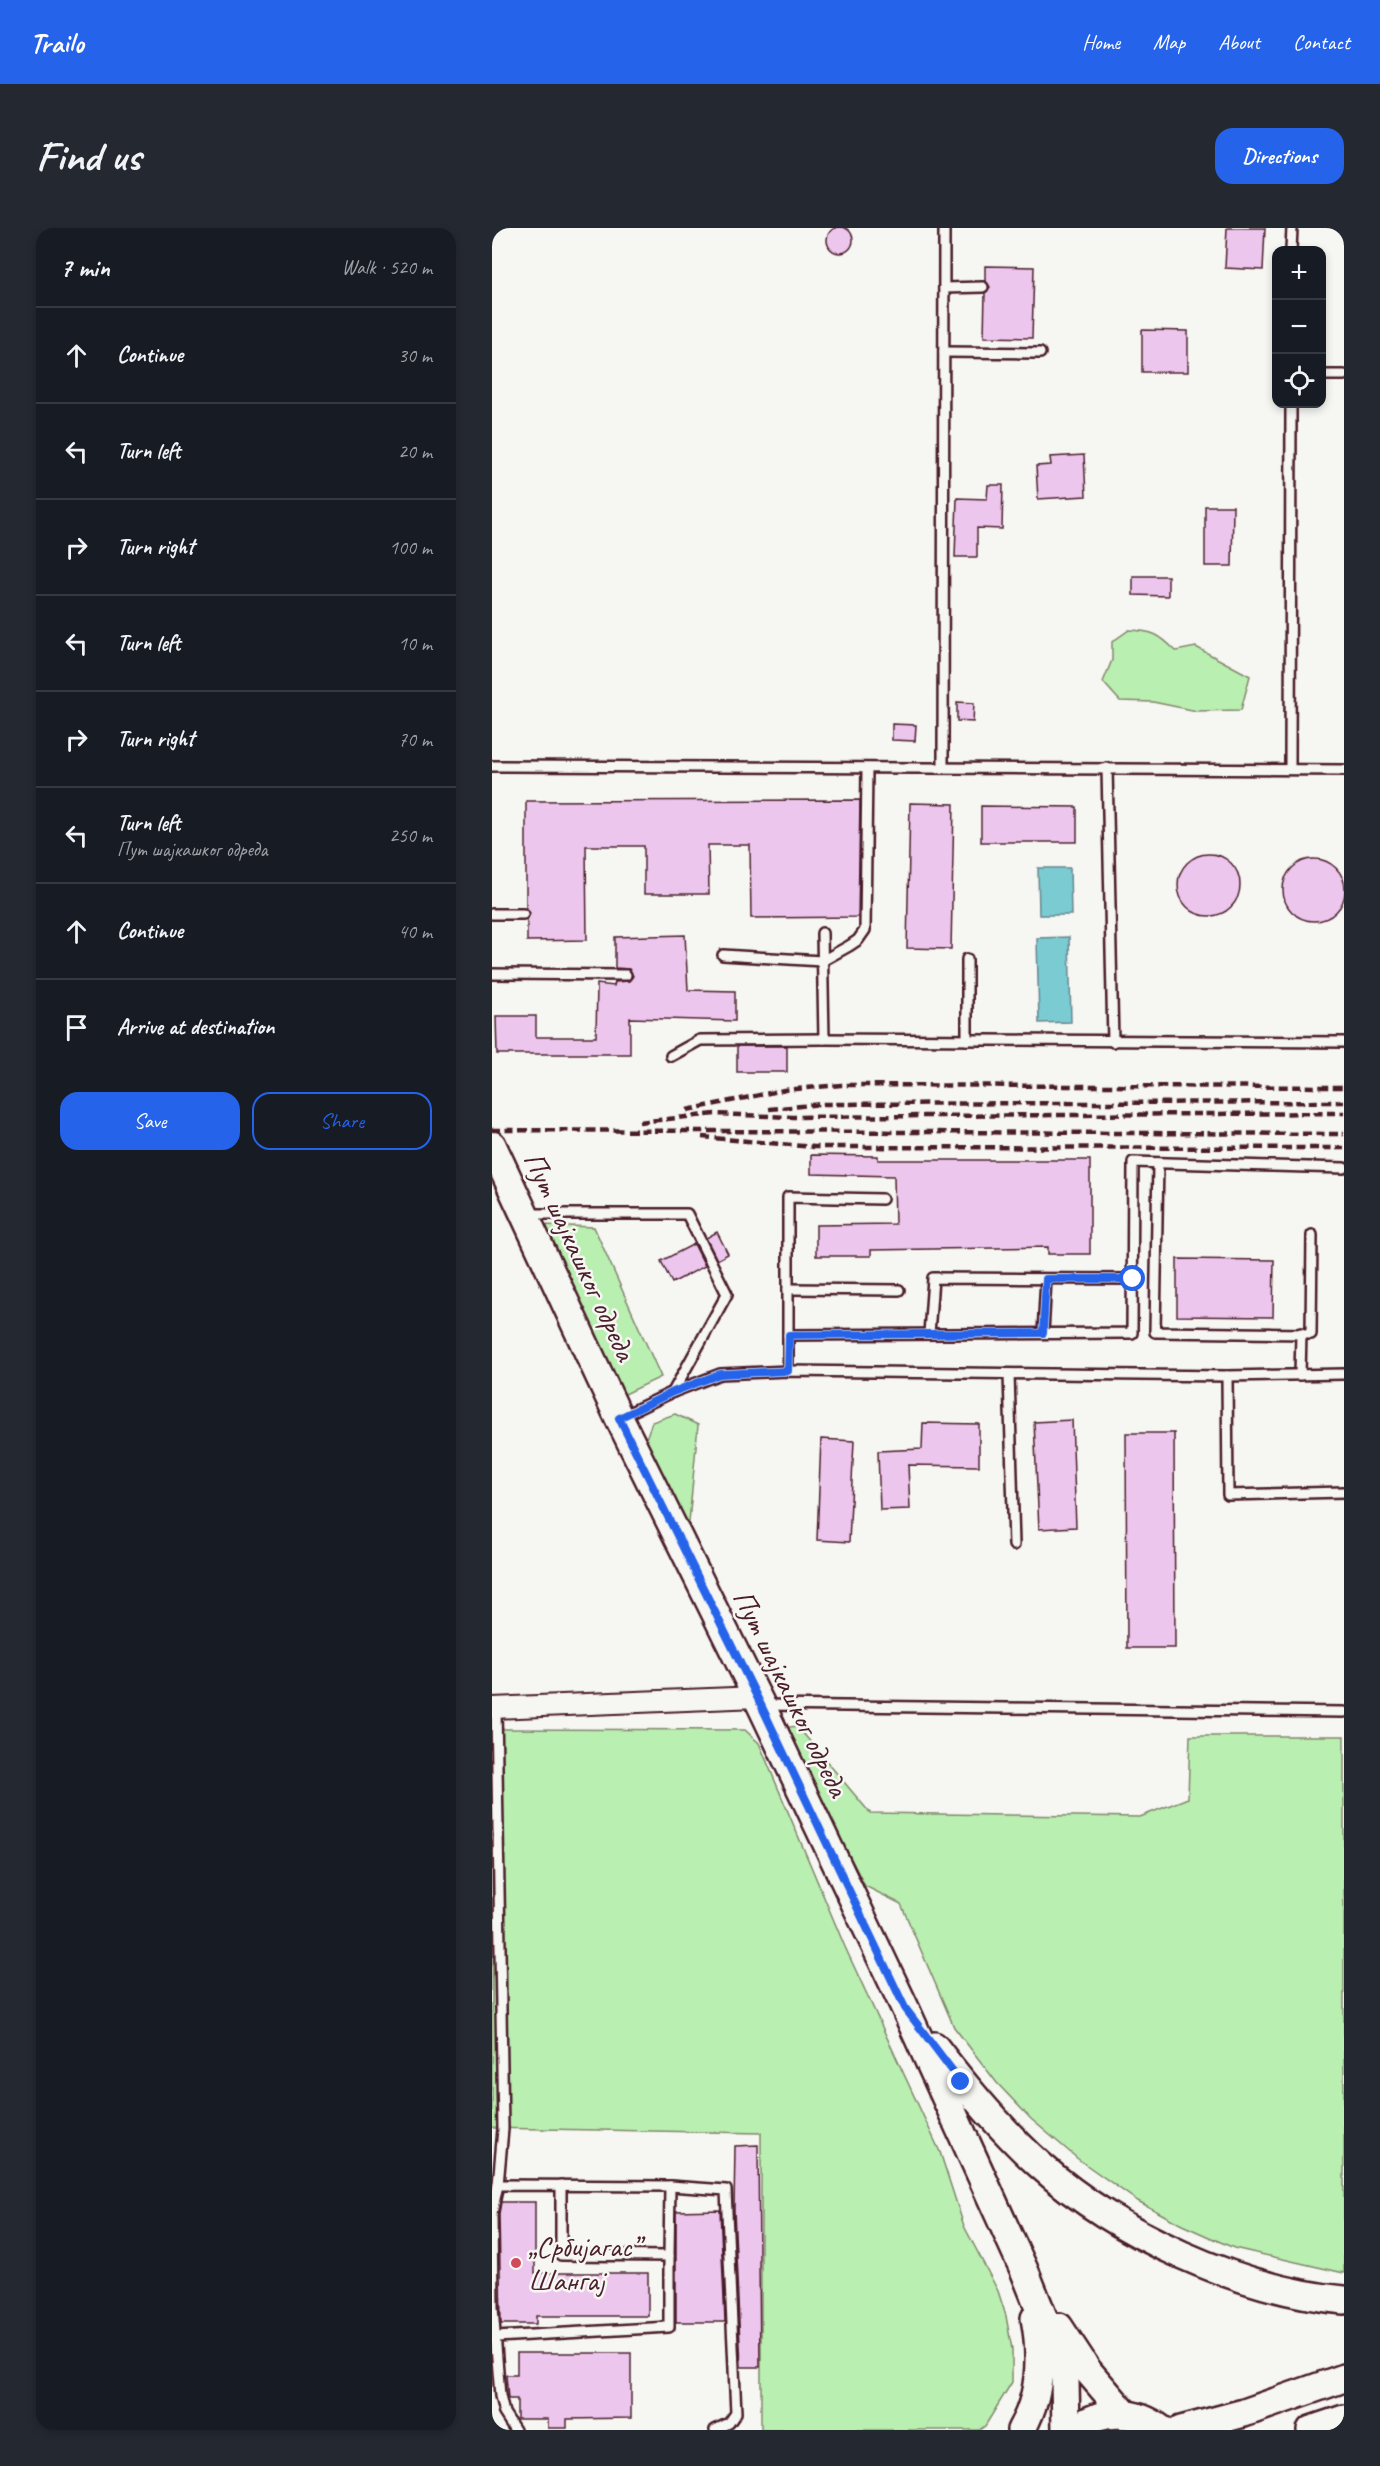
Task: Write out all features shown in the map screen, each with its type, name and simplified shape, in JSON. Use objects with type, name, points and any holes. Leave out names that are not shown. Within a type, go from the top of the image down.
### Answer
[{"type":"street","name":"Пут шајкашког одреда","points":[[495,1160],[759,1701],[905,2008],[1025,2272],[1063,2367],[1066,2430]]},
{"type":"street","points":[[494,1708],[759,1701]]},
{"type":"street","points":[[905,2008],[993,2119],[1041,2166],[1085,2200],[1131,2229],[1185,2256],[1229,2273],[1285,2289],[1344,2300]]},
{"type":"street","name":"Пут шајкашког одреда","points":[[1025,2272],[1088,2371],[1125,2414]]},
{"type":"street","points":[[1021,2430],[1028,2419],[1038,2384],[1039,2367],[1037,2331],[1025,2272]]},
{"type":"street","points":[[1181,2430],[1236,2416],[1344,2378]]},
{"type":"street","points":[[1075,2430],[1092,2419],[1108,2414],[1125,2414],[1146,2420],[1162,2430]]},
{"type":"street","points":[[1311,2430],[1344,2419]]},
{"type":"lane","points":[[943,768],[945,228]]},
{"type":"lane","points":[[1292,228],[1292,246]]},
{"type":"lane","points":[[944,288],[983,287]]},
{"type":"lane","points":[[944,352],[1040,353]]},
{"type":"lane","points":[[1326,375],[1344,375]]},
{"type":"lane","points":[[1290,769],[1291,408]]},
{"type":"lane","points":[[492,765],[1344,770]]},
{"type":"lane","points":[[1107,768],[1113,1042]]},
{"type":"lane","points":[[723,955],[822,961],[858,940],[865,930],[867,769]]},
{"type":"lane","points":[[492,914],[523,914]]},
{"type":"lane","points":[[822,933],[824,1039]]},
{"type":"lane","points":[[967,959],[967,1040]]},
{"type":"lane","points":[[492,974],[626,975]]},
{"type":"lane","points":[[671,1056],[700,1040],[1344,1042]]},
{"type":"lane","points":[[789,1335],[1132,1333],[1133,1162],[1344,1168]]},
{"type":"lane","points":[[1158,1162],[1155,1332],[1311,1334],[1312,1235]]},
{"type":"lane","points":[[788,1371],[788,1197],[882,1199]]},
{"type":"lane","points":[[523,1214],[687,1214],[727,1294],[673,1392]]},
{"type":"lane","points":[[929,1334],[933,1278],[1133,1279]]},
{"type":"lane","points":[[1043,1333],[1046,1279]]},
{"type":"lane","points":[[788,1289],[899,1290]]},
{"type":"lane","points":[[1300,1375],[1301,1334]]},
{"type":"lane","points":[[619,1418],[673,1392],[720,1374],[788,1371],[1227,1376],[1344,1374]]},
{"type":"lane","points":[[1009,1374],[1014,1545]]},
{"type":"lane","points":[[1227,1376],[1228,1495],[1344,1492]]},
{"type":"lane","points":[[759,1701],[1344,1712]]},
{"type":"lane","points":[[494,1708],[503,2129],[498,2185],[492,2214],[493,2308],[500,2396],[504,2413],[515,2430]]},
{"type":"lane","points":[[498,2185],[670,2186],[726,2190],[736,2413],[729,2423],[715,2430]]},
{"type":"lane","points":[[561,2185],[561,2255],[669,2256]]},
{"type":"lane","points":[[496,2337],[669,2328],[670,2186]]},
{"type":"green space","points":[[1129,630],[1155,634],[1176,651],[1196,647],[1250,676],[1241,710],[1197,711],[1153,702],[1120,701],[1103,682],[1112,660],[1112,642]]},
{"type":"green space","points":[[543,1225],[594,1227],[661,1377],[623,1395]]},
{"type":"green space","points":[[675,1414],[698,1425],[688,1533],[644,1444],[652,1422]]},
{"type":"green space","points":[[797,1726],[870,1813],[1140,1817],[1188,1798],[1190,1736],[1344,1736],[1344,2273],[1234,2248],[1182,2225],[1136,2200],[1078,2159],[1031,2119],[997,2083],[954,2027],[901,1904],[865,1886],[783,1728]]},
{"type":"green space","points":[[492,1729],[745,1730],[759,1743],[845,1947],[940,2152],[964,2226],[998,2291],[1006,2316],[1012,2349],[1012,2382],[985,2426],[979,2430],[761,2430],[761,2133],[492,2128]]},
{"type":"water","points":[[1038,868],[1070,868],[1071,915],[1039,915]]},
{"type":"water","points":[[1069,937],[1071,1022],[1039,1023],[1037,938]]},
{"type":"building","points":[[840,227],[849,231],[853,240],[849,249],[840,253],[831,249],[827,240],[831,231]]},
{"type":"building","points":[[1227,228],[1265,228],[1263,270],[1225,268]]},
{"type":"building","points":[[985,266],[1034,267],[1032,338],[984,337],[985,293],[990,287],[985,281]]},
{"type":"building","points":[[1142,330],[1188,331],[1188,372],[1142,372]]},
{"type":"building","points":[[1084,455],[1086,496],[1038,499],[1036,466],[1051,465],[1050,457]]},
{"type":"building","points":[[988,485],[1003,485],[1002,529],[977,528],[977,557],[955,557],[957,498],[987,499]]},
{"type":"building","points":[[1205,506],[1233,506],[1232,566],[1205,566]]},
{"type":"building","points":[[1133,576],[1168,576],[1168,596],[1133,595]]},
{"type":"building","points":[[957,702],[974,703],[973,722],[957,721]]},
{"type":"building","points":[[892,724],[916,725],[915,741],[892,740]]},
{"type":"building","points":[[860,800],[858,917],[751,918],[750,845],[708,845],[709,894],[644,894],[644,846],[586,846],[587,940],[527,941],[527,920],[530,913],[526,908],[526,801]]},
{"type":"building","points":[[910,803],[954,804],[951,949],[907,948]]},
{"type":"building","points":[[981,806],[1077,807],[1077,842],[981,842]]},
{"type":"building","points":[[1203,854],[1215,854],[1231,863],[1238,873],[1240,885],[1238,897],[1231,907],[1215,916],[1203,916],[1192,911],[1183,902],[1178,891],[1178,879],[1183,868],[1192,859]]},
{"type":"building","points":[[1308,859],[1320,859],[1336,868],[1343,878],[1345,890],[1343,902],[1336,912],[1320,921],[1308,921],[1297,916],[1288,907],[1283,896],[1283,884],[1288,873],[1297,864]]},
{"type":"building","points":[[685,935],[688,990],[735,991],[735,1021],[630,1018],[630,1054],[497,1054],[496,1016],[536,1016],[536,1037],[596,1037],[597,984],[614,986],[615,982],[629,981],[633,976],[629,969],[615,968],[615,937]]},
{"type":"building","points":[[737,1046],[787,1046],[787,1072],[737,1072]]},
{"type":"building","points":[[811,1155],[878,1156],[878,1160],[1090,1160],[1090,1254],[1048,1254],[1048,1247],[871,1250],[871,1256],[816,1256],[816,1225],[895,1224],[894,1176],[811,1174]]},
{"type":"building","points":[[717,1232],[728,1254],[717,1260],[706,1238]]},
{"type":"building","points":[[694,1244],[705,1266],[672,1283],[661,1261]]},
{"type":"building","points":[[1177,1259],[1274,1260],[1273,1317],[1177,1316]]},
{"type":"building","points":[[1072,1420],[1076,1527],[1039,1529],[1034,1422]]},
{"type":"building","points":[[923,1423],[979,1424],[979,1466],[908,1465],[910,1509],[880,1510],[878,1451],[922,1449]]},
{"type":"building","points":[[1126,1433],[1174,1433],[1175,1648],[1127,1648]]},
{"type":"building","points":[[821,1439],[854,1441],[849,1542],[817,1540]]},
{"type":"building","points":[[758,2145],[760,2367],[741,2367],[734,2210],[735,2146]]},
{"type":"building","points":[[501,2202],[535,2202],[535,2273],[648,2273],[648,2316],[536,2316],[536,2324],[501,2324],[499,2214]]},
{"type":"building","points":[[720,2210],[725,2322],[676,2322],[676,2211]]},
{"type":"building","points":[[517,2353],[631,2353],[631,2418],[567,2419],[567,2428],[548,2428],[548,2419],[517,2419],[517,2399],[508,2399],[506,2375],[517,2375]]},
{"type":"railway","points":[[687,1110],[784,1090],[841,1085],[1344,1087]]},
{"type":"railway","points":[[769,1109],[822,1104],[1344,1102]]},
{"type":"railway","points":[[639,1122],[715,1114],[792,1117],[1344,1113]]},
{"type":"railway","points":[[492,1130],[1344,1134]]},
{"type":"railway","points":[[702,1137],[814,1147],[1344,1148]]},
{"type":"place","name":"„Србијагас” Шангај","points":[[516,2263]]},
{"type":"route","points":[[961,2082],[905,2008],[761,1705],[619,1418],[673,1392],[720,1374],[788,1371],[789,1335],[1043,1333],[1046,1279],[1133,1279]]}]
